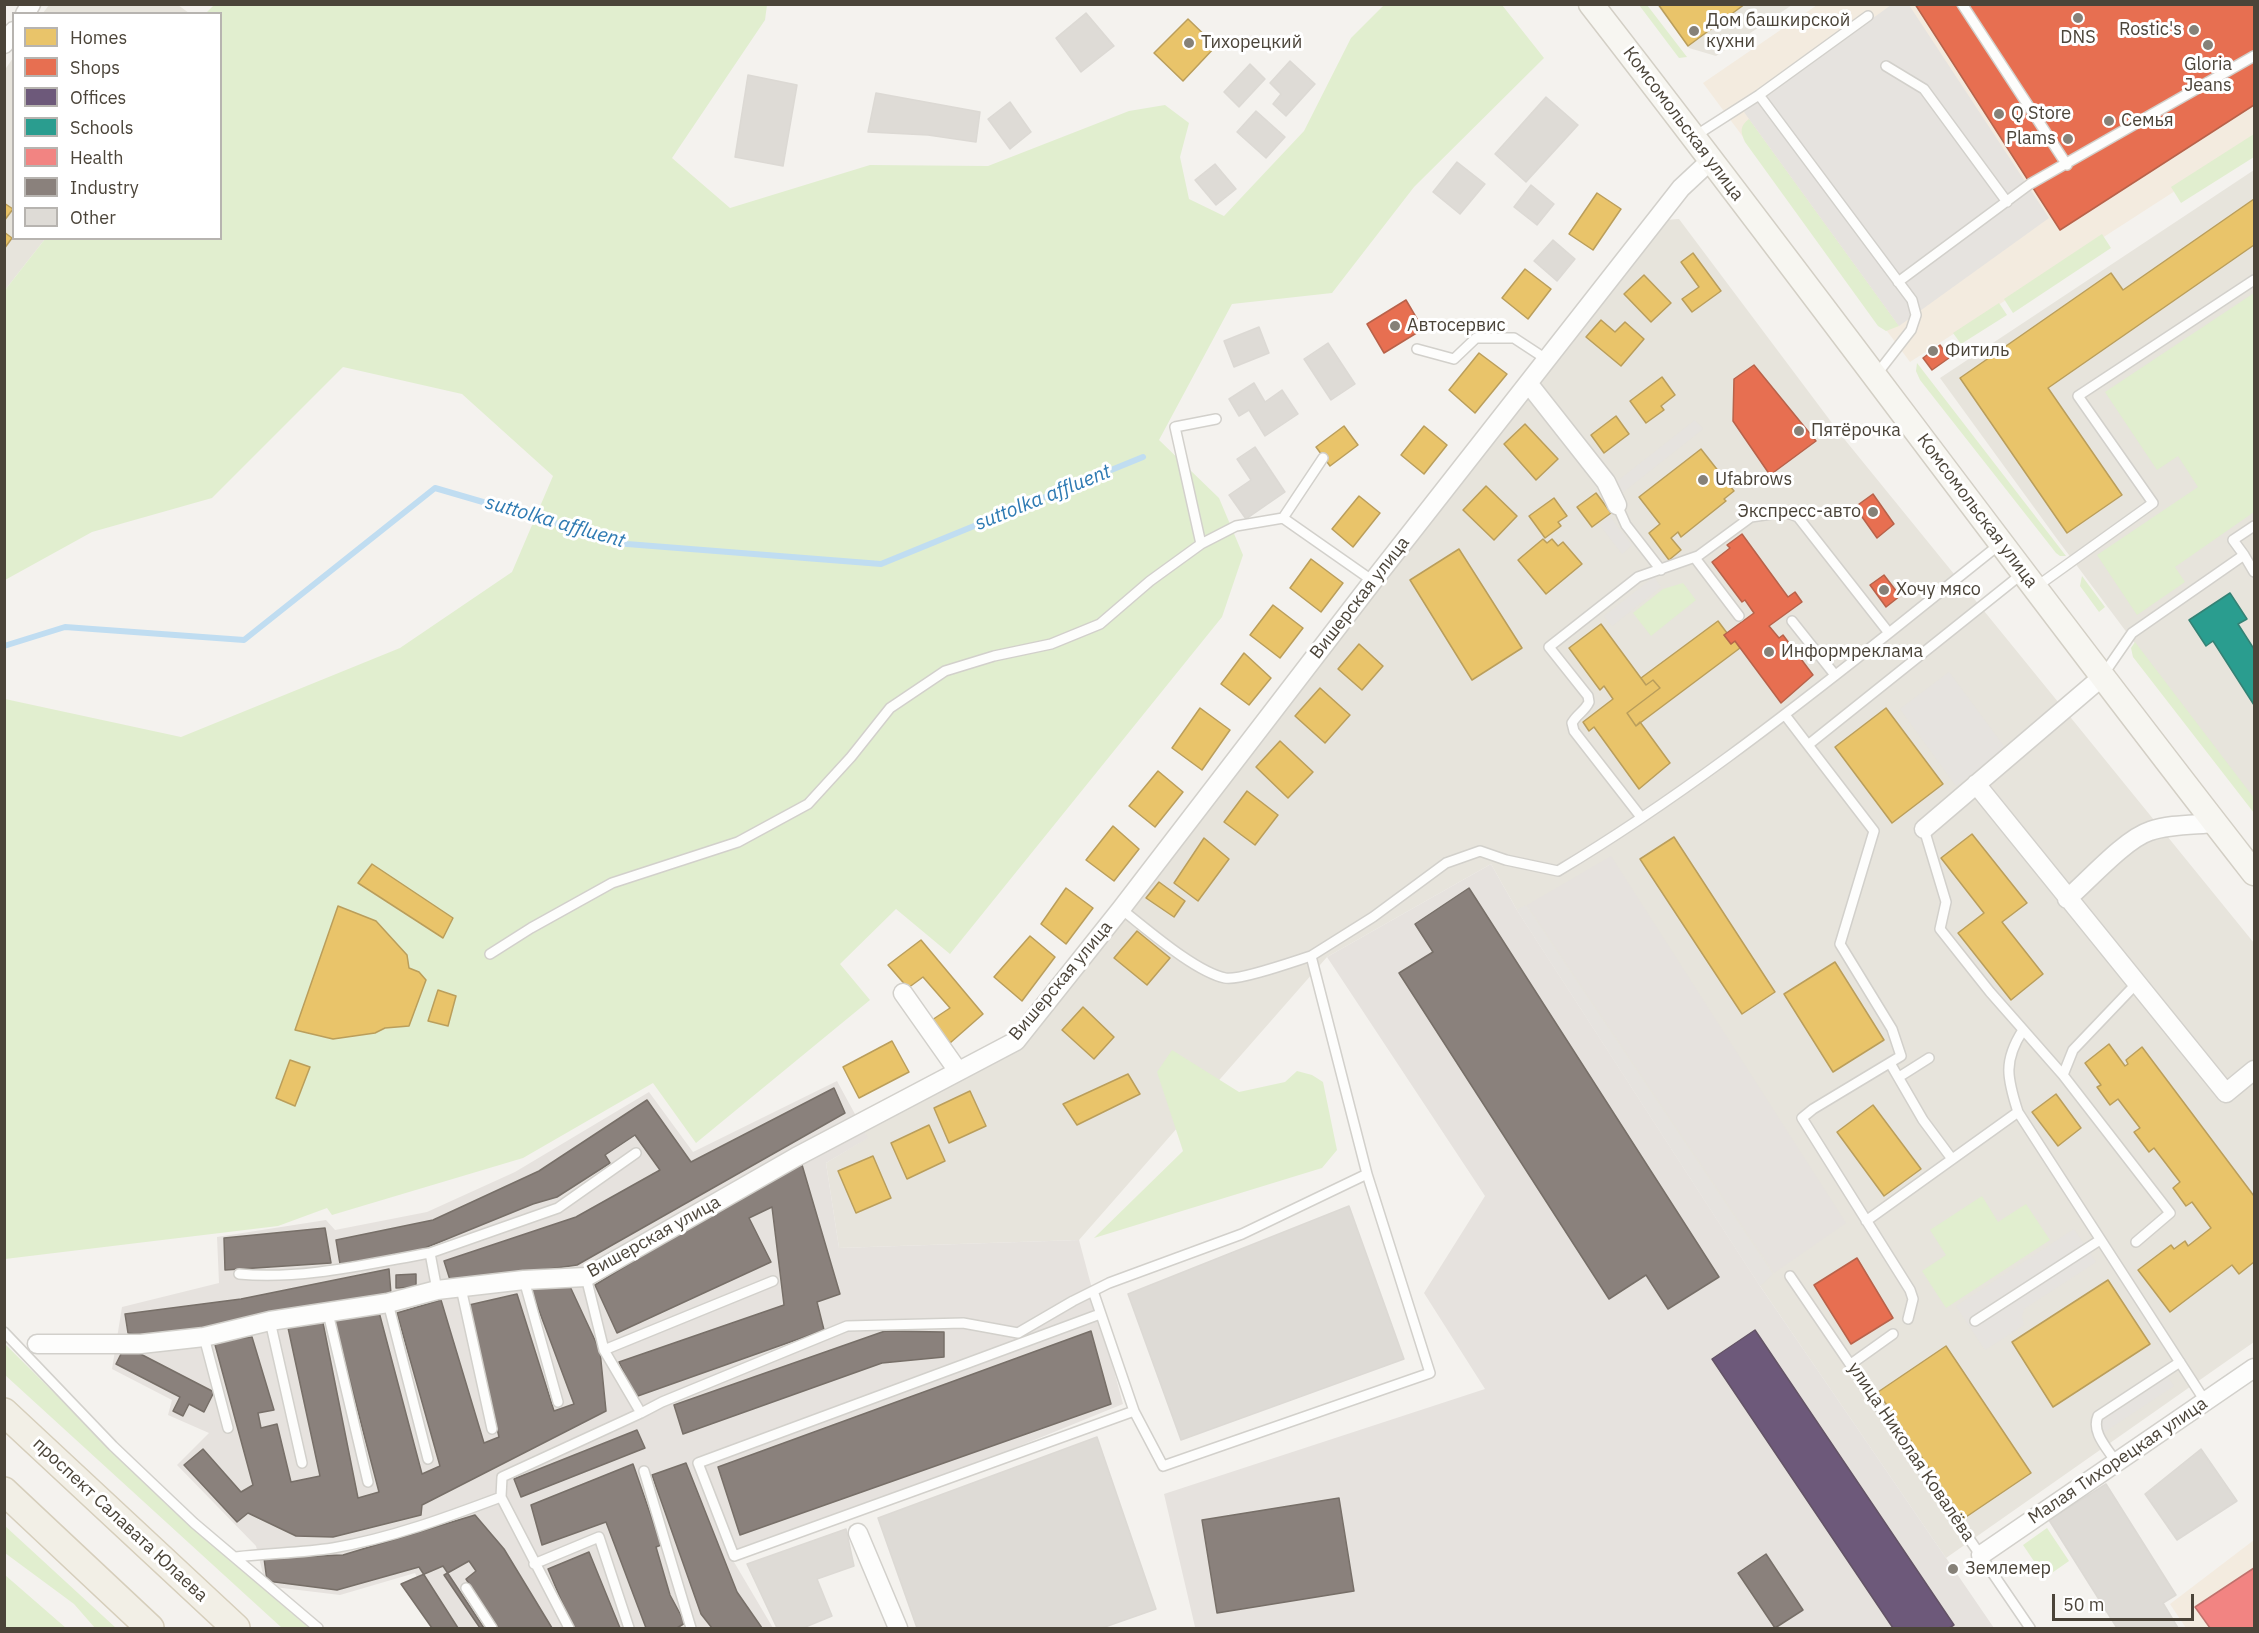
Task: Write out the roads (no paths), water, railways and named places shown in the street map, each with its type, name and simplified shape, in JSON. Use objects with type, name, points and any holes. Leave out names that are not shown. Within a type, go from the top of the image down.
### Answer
[{"type":"main road","name":"Комсомольская улица","points":[[1591,4],[1694,136],[2000,544],[2254,873]]},
{"type":"main road","name":"проспект Салавата Юлаева","points":[[4,1412],[236,1629]]},
{"type":"main road","points":[[4,1491],[150,1629]]},
{"type":"street","name":"Вишерская улица","points":[[37,1344],[141,1344],[204,1337],[270,1322],[388,1303],[437,1290],[524,1280],[586,1277],[796,1157],[1016,1041],[1121,909],[1546,359],[1681,188],[1711,160]]},
{"type":"street","points":[[1528,383],[1606,482],[1617,505]]},
{"type":"street","points":[[1924,829],[2102,677]]},
{"type":"street","points":[[1976,784],[2226,1093],[2254,1070]]},
{"type":"street","points":[[2067,899],[2131,842],[2147,832],[2215,823]]},
{"type":"street","points":[[903,993],[958,1071]]},
{"type":"street","name":"Малая Тихорецкая улица","points":[[1981,1555],[2254,1368]]},
{"type":"street","points":[[858,1533],[898,1629]]},
{"type":"lane","points":[[1962,4],[2067,165]]},
{"type":"lane","points":[[1694,136],[1759,95],[1868,16]]},
{"type":"lane","points":[[1898,282],[2030,184],[2067,165],[2254,56]]},
{"type":"lane","points":[[1886,66],[1924,89],[2007,202]]},
{"type":"lane","points":[[1759,95],[1912,300],[1916,315],[1911,330],[1875,376]]},
{"type":"lane","points":[[1808,745],[2030,580],[2153,503],[2078,396],[2254,280]]},
{"type":"lane","points":[[1418,348],[1454,359],[1476,338],[1514,338],[1546,359]]},
{"type":"lane","points":[[1201,544],[1175,427],[1216,419]]},
{"type":"lane","points":[[1283,518],[1323,458]]},
{"type":"lane","points":[[1617,505],[1626,525],[1661,570]]},
{"type":"lane","points":[[1641,817],[1574,731],[1572,723],[1576,716],[1586,708],[1589,702],[1588,696],[1549,647],[1634,580],[1695,558],[1751,517],[1785,512],[1798,517],[1889,633]]},
{"type":"lane","points":[[490,954],[531,928],[612,883],[738,842],[808,804],[851,757],[890,708],[918,688],[945,671],[994,656],[1051,644],[1100,624],[1150,581],[1201,544],[1236,526],[1283,518],[1373,581]]},
{"type":"lane","points":[[2254,526],[2233,540],[2254,572]]},
{"type":"lane","points":[[1121,909],[1190,962],[1227,978],[1270,969],[1311,956],[1373,917],[1446,863],[1480,851],[1506,860],[1558,871],[1607,842],[1785,715],[2000,544]]},
{"type":"lane","points":[[2102,677],[2132,633],[2244,555]]},
{"type":"lane","points":[[1695,558],[1739,616]]},
{"type":"lane","points":[[1792,621],[1835,675]]},
{"type":"lane","points":[[1785,715],[1874,831],[1840,944],[1892,1029],[1901,1056],[1802,1118],[1910,1290],[1913,1299],[1908,1319]]},
{"type":"lane","points":[[1924,829],[1946,902],[1940,929],[2063,1075],[2170,1213],[2136,1242]]},
{"type":"lane","points":[[1092,1291],[1134,1411],[1163,1466],[1430,1373],[1367,1174],[1311,956]]},
{"type":"lane","points":[[2063,1075],[2073,1050],[2136,984]]},
{"type":"lane","points":[[2023,1029],[2013,1046],[2008,1062],[2008,1075],[2018,1112],[2205,1401]]},
{"type":"lane","points":[[1899,1077],[1929,1058]]},
{"type":"lane","points":[[1890,1063],[1923,1120],[1952,1160]]},
{"type":"lane","points":[[1866,1221],[2018,1112]]},
{"type":"lane","points":[[239,1274],[269,1277],[340,1269],[430,1253],[558,1208],[636,1153]]},
{"type":"lane","points":[[569,1629],[501,1497],[502,1477],[662,1402],[847,1326],[963,1323],[1018,1333],[1092,1291],[1242,1234],[1367,1174]]},
{"type":"lane","points":[[1975,1321],[2100,1240]]},
{"type":"lane","points":[[430,1253],[437,1290]]},
{"type":"lane","name":"улица Николая Ковалёва","points":[[1790,1276],[2030,1629]]},
{"type":"lane","points":[[586,1277],[604,1350],[641,1413]]},
{"type":"lane","points":[[524,1280],[558,1402]]},
{"type":"lane","points":[[604,1350],[773,1281]]},
{"type":"lane","points":[[460,1288],[492,1429]]},
{"type":"lane","points":[[388,1303],[428,1459]]},
{"type":"lane","points":[[328,1313],[368,1482]]},
{"type":"lane","points":[[1101,1314],[698,1463],[734,1557],[1134,1411]]},
{"type":"lane","points":[[270,1322],[302,1463]]},
{"type":"lane","points":[[4,1332],[113,1446],[194,1522],[318,1629]]},
{"type":"lane","points":[[1851,1364],[1893,1334]]},
{"type":"lane","points":[[204,1337],[228,1428]]},
{"type":"lane","points":[[2116,1462],[2096,1430],[2095,1424],[2098,1416],[2180,1362]]},
{"type":"lane","points":[[644,1471],[691,1629]]},
{"type":"lane","points":[[236,1557],[331,1548],[382,1538],[501,1497]]},
{"type":"lane","points":[[534,1564],[599,1538],[630,1628]]},
{"type":"lane","points":[[466,1588],[492,1629]]},
{"type":"waterway","name":"suttolka affluent","points":[[4,646],[65,627],[244,640],[435,488],[627,544],[881,564],[1143,457]]},
{"type":"place","name":"DNS","points":[[2078,18]]},
{"type":"place","name":"Rostic's","points":[[2194,30]]},
{"type":"place","name":"Дом башкирской кухни","points":[[1694,31]]},
{"type":"place","name":"Тихорецкий","points":[[1189,43]]},
{"type":"place","name":"Gloria Jeans","points":[[2208,45]]},
{"type":"place","name":"Q Store","points":[[1999,114]]},
{"type":"place","name":"Семья","points":[[2109,121]]},
{"type":"place","name":"Plams","points":[[2068,139]]},
{"type":"place","name":"Автосервис","points":[[1395,326]]},
{"type":"place","name":"Фитиль","points":[[1933,351]]},
{"type":"place","name":"Пятёрочка","points":[[1799,431]]},
{"type":"place","name":"Ufabrows","points":[[1703,480]]},
{"type":"place","name":"Экспресс-авто","points":[[1873,512]]},
{"type":"place","name":"Хочу мясо","points":[[1884,590]]},
{"type":"place","name":"Информреклама","points":[[1769,652]]},
{"type":"place","name":"Землемер","points":[[1953,1569]]}]
